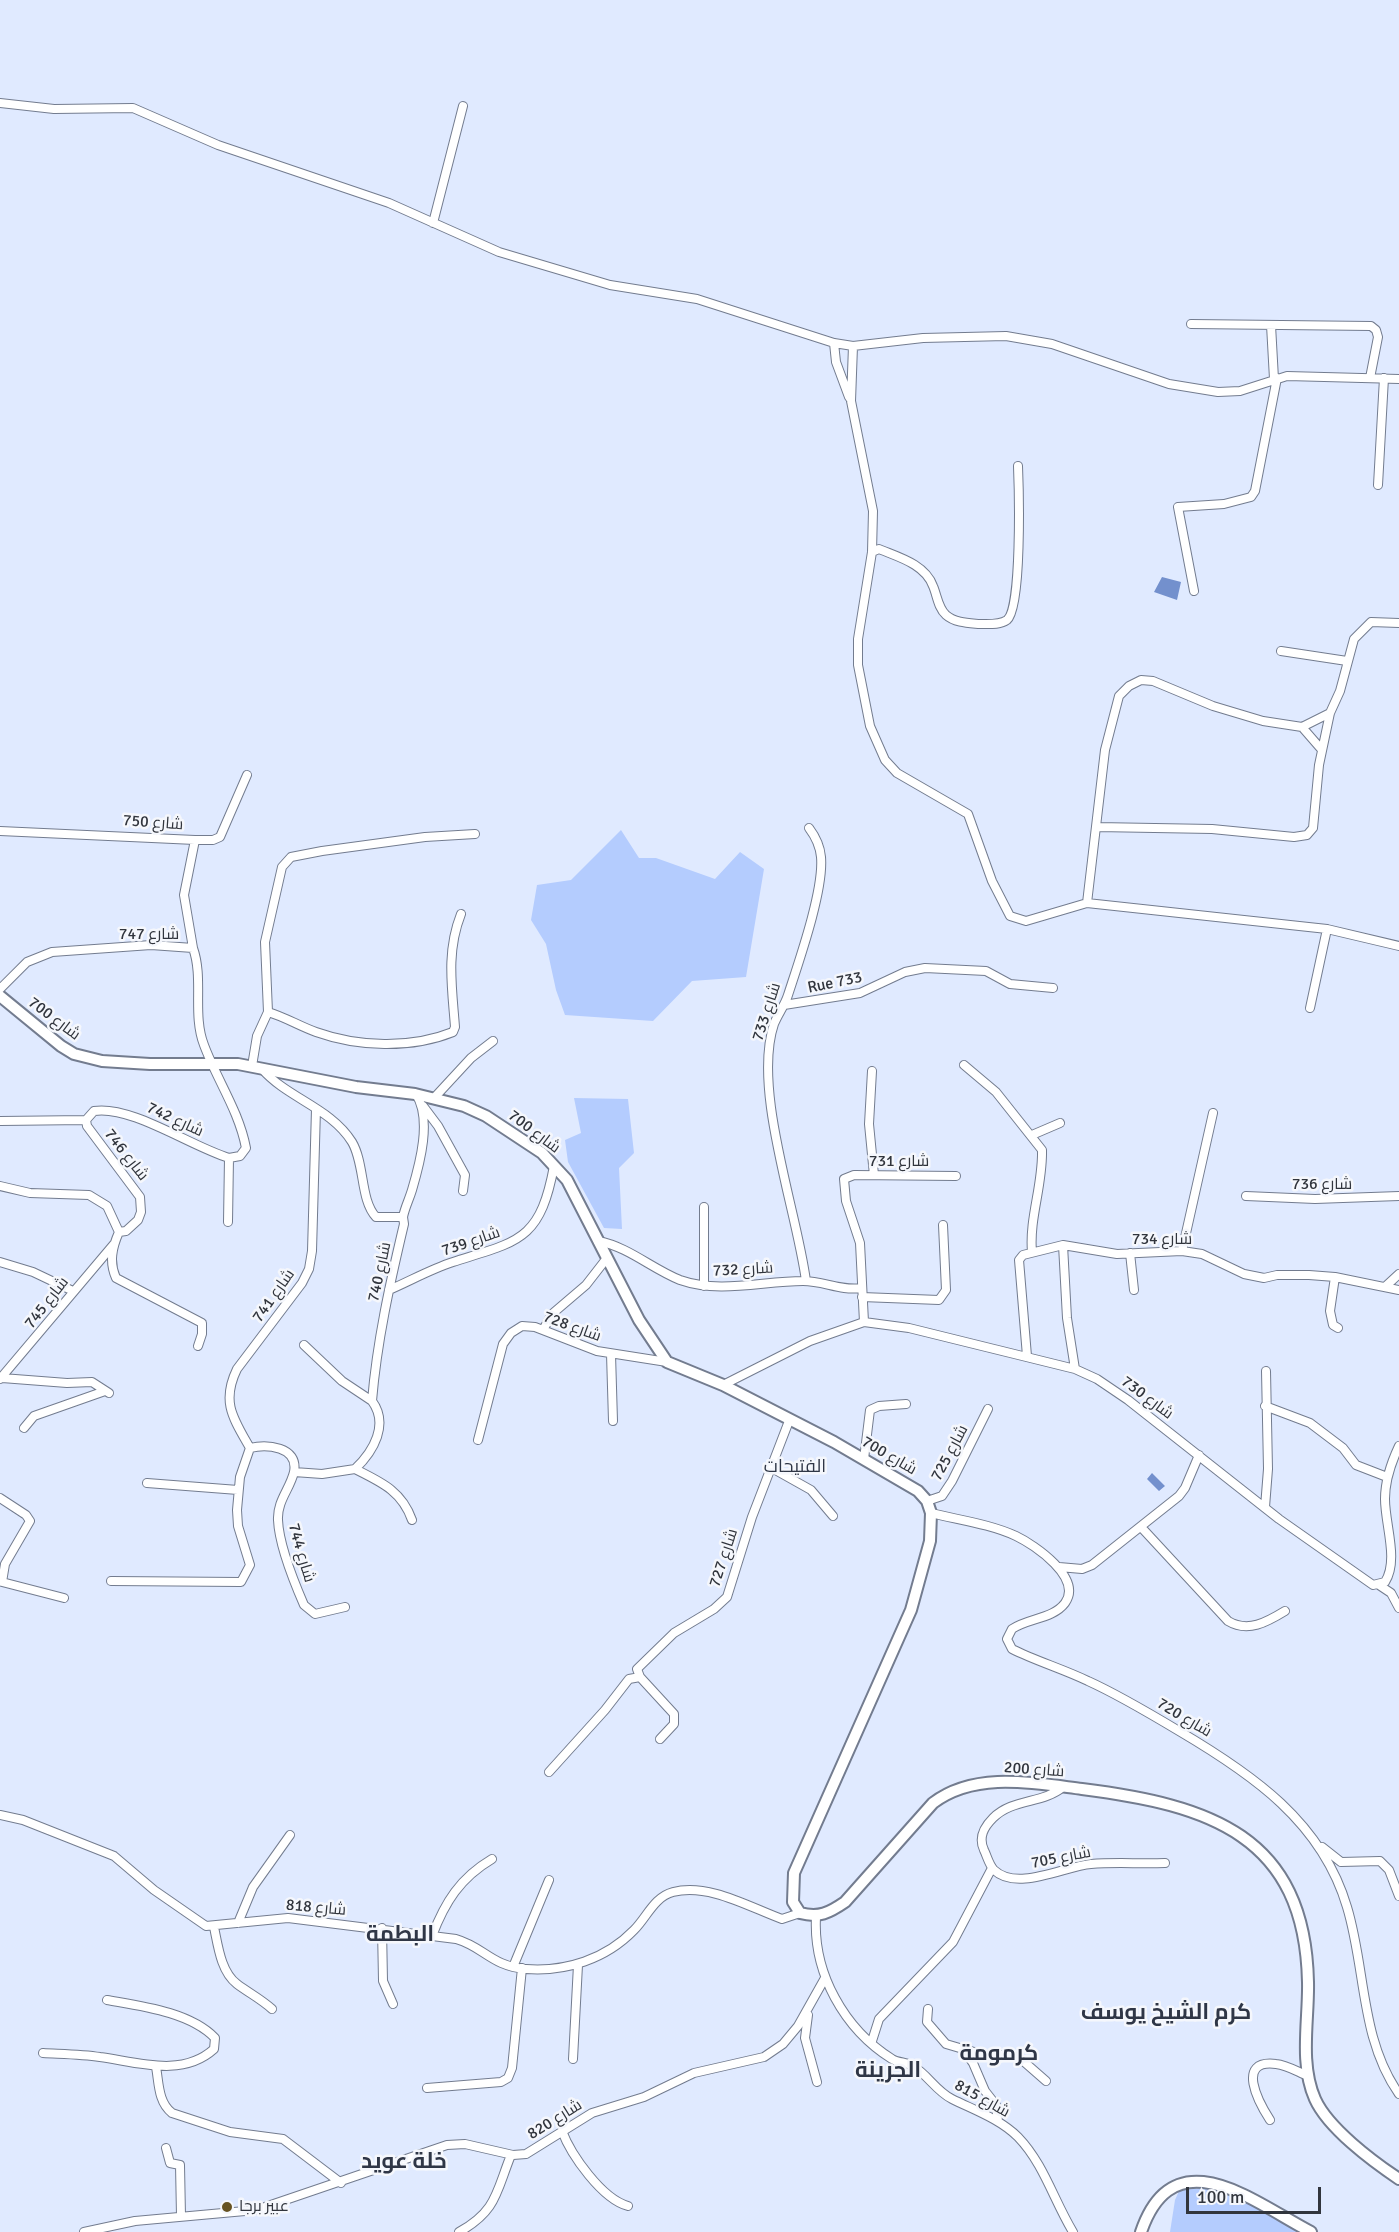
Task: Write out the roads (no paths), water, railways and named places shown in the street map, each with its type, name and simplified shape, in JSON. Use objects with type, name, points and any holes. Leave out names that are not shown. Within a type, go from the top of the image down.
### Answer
[{"type":"main road","name":"شارع 700","points":[[0,996],[50,1038],[74,1054],[124,1063],[213,1064],[257,1068],[356,1087],[415,1094],[464,1106],[507,1128],[554,1166],[567,1180],[580,1201],[606,1258],[639,1320],[667,1362],[723,1384],[864,1459],[918,1491],[927,1501]]},
{"type":"main road","points":[[816,1917],[800,1913],[793,1902],[794,1873],[911,1610],[930,1541],[931,1513],[927,1501]]},
{"type":"main road","name":"شارع 200","points":[[816,1917],[830,1913],[845,1902],[933,1803],[943,1795],[969,1787],[1009,1781],[1063,1787],[1184,1808],[1239,1833],[1262,1851],[1276,1868],[1297,1907],[1303,1929],[1308,1981],[1308,2076],[1320,2109],[1382,2168],[1399,2179]]},
{"type":"main road","points":[[1141,2232],[1155,2202],[1166,2191],[1182,2184],[1204,2181],[1222,2184],[1311,2232]]},
{"type":"street","points":[[0,103],[54,109],[133,108],[210,142],[389,203],[499,252],[610,285],[697,299],[834,343],[853,346],[923,338],[1006,336],[1052,344],[1150,379],[1204,390],[1240,391],[1275,379],[1297,376],[1399,379]]},
{"type":"street","points":[[433,223],[463,106]]},
{"type":"street","points":[[1191,324],[1375,327],[1378,337],[1370,378]]},
{"type":"street","points":[[1194,591],[1178,507],[1233,502],[1251,497],[1255,491],[1275,379],[1271,325]]},
{"type":"street","points":[[834,343],[841,380],[851,401]]},
{"type":"street","points":[[853,346],[851,401],[873,511],[872,552],[860,610],[858,666],[870,726],[885,760],[897,773],[915,786],[968,814],[973,821],[992,881],[1010,916],[1026,921],[1087,903],[1327,929],[1399,946]]},
{"type":"street","points":[[1378,485],[1384,378]]},
{"type":"street","points":[[872,552],[879,549],[911,562],[926,573],[942,612],[948,617],[962,622],[989,624],[1006,622],[1011,616],[1016,594],[1018,466]]},
{"type":"street","points":[[869,566],[876,559],[890,555]]},
{"type":"street","points":[[1097,827],[1212,829],[1294,837],[1307,835],[1313,828],[1322,750],[1330,713],[1340,692],[1354,639],[1365,626],[1382,621],[1399,623]]},
{"type":"street","points":[[1281,651],[1347,661]]},
{"type":"street","points":[[1087,903],[1105,750],[1119,696],[1141,680],[1154,681],[1240,714],[1302,727],[1322,750]]},
{"type":"street","points":[[1302,727],[1330,713]]},
{"type":"street","points":[[195,840],[213,840],[220,837],[247,775]]},
{"type":"street","name":"شارع 733","points":[[806,1281],[776,1134],[768,1052],[775,1023],[784,1005],[809,927],[820,871],[819,846],[809,828]]},
{"type":"street","name":"شارع 750","points":[[0,831],[195,840],[184,895],[193,948]]},
{"type":"street","points":[[257,1068],[257,1036],[268,1012],[265,942],[282,867],[288,859],[425,837],[476,834]]},
{"type":"street","points":[[268,1012],[313,1031],[355,1042],[415,1041],[453,1032],[455,1027],[450,960],[454,932],[461,914]]},
{"type":"street","points":[[1310,1008],[1327,929]]},
{"type":"street","name":"شارع 747","points":[[0,989],[27,962],[45,953],[151,945],[193,948],[200,982],[203,1043],[213,1064]]},
{"type":"street","name":"Rue 733","points":[[784,1005],[852,995],[917,969],[986,971],[1010,984],[1053,988]]},
{"type":"street","points":[[434,1098],[471,1058],[493,1041]]},
{"type":"street","points":[[213,1064],[243,1130],[245,1152],[240,1156],[229,1158],[228,1222]]},
{"type":"street","points":[[964,1065],[996,1092],[1042,1150],[1033,1219],[1032,1252],[1023,1255],[1017,1265],[1027,1356]]},
{"type":"street","name":"شارع 740","points":[[257,1068],[278,1086],[300,1096],[351,1141],[362,1170],[372,1213],[381,1219],[403,1217],[404,1224],[388,1290],[372,1401],[380,1412],[380,1430],[355,1469]]},
{"type":"street","points":[[872,1071],[869,1124],[874,1175]]},
{"type":"street","points":[[415,1094],[438,1126],[465,1175],[463,1191]]},
{"type":"street","points":[[403,1217],[416,1178],[422,1133],[422,1104]]},
{"type":"street","name":"شارع 741","points":[[250,1448],[230,1410],[230,1383],[237,1369],[302,1283],[309,1269],[313,1236],[316,1109]]},
{"type":"street","name":"شارع 742","points":[[0,1121],[86,1120],[94,1111],[111,1110],[126,1113],[229,1158]]},
{"type":"street","points":[[1182,1251],[1213,1113]]},
{"type":"street","name":"شارع 746","points":[[86,1120],[87,1126],[109,1158],[140,1197],[141,1212],[138,1220],[126,1232],[119,1232],[114,1244]]},
{"type":"street","points":[[1032,1135],[1060,1123]]},
{"type":"street","name":"شارع 739","points":[[388,1290],[440,1267],[501,1249],[525,1234],[542,1213],[554,1166]]},
{"type":"street","name":"شارع 731","points":[[864,1322],[858,1235],[842,1184],[847,1176],[956,1176]]},
{"type":"street","points":[[0,1186],[30,1193],[89,1195],[107,1206],[119,1232]]},
{"type":"street","name":"شارع 736","points":[[1246,1196],[1315,1199],[1399,1196]]},
{"type":"street","points":[[704,1207],[704,1286]]},
{"type":"street","points":[[862,1297],[939,1300],[946,1290],[943,1225]]},
{"type":"street","name":"شارع 732","points":[[598,1240],[621,1248],[679,1279],[704,1286],[806,1281],[847,1290],[861,1288]]},
{"type":"street","points":[[114,1244],[112,1263],[116,1278],[202,1323],[202,1334],[198,1346]]},
{"type":"street","name":"شارع 745","points":[[1,1378],[114,1244]]},
{"type":"street","points":[[1063,1245],[1067,1318],[1075,1369]]},
{"type":"street","name":"شارع 734","points":[[1032,1252],[1063,1245],[1130,1253],[1182,1251],[1202,1254],[1244,1274],[1264,1278],[1277,1275],[1335,1277],[1399,1290]]},
{"type":"street","points":[[1130,1253],[1134,1290]]},
{"type":"street","points":[[543,1330],[552,1314],[586,1285],[606,1258]]},
{"type":"street","points":[[0,1262],[33,1272],[73,1291]]},
{"type":"street","points":[[1386,1286],[1399,1274]]},
{"type":"street","points":[[1335,1277],[1331,1317],[1338,1328]]},
{"type":"street","name":"شارع 730","points":[[723,1384],[810,1341],[864,1322],[909,1328],[1075,1369],[1097,1379],[1128,1400],[1366,1582],[1379,1585],[1395,1594]]},
{"type":"street","name":"شارع 728","points":[[478,1440],[503,1344],[511,1333],[522,1326],[543,1330],[578,1345],[611,1354],[667,1362]]},
{"type":"street","points":[[304,1345],[342,1381],[372,1401]]},
{"type":"street","points":[[611,1354],[613,1421]]},
{"type":"street","points":[[1265,1507],[1268,1469],[1266,1371]]},
{"type":"street","points":[[1,1378],[67,1383],[92,1382],[107,1392],[34,1416],[24,1428]]},
{"type":"street","points":[[864,1459],[870,1410],[879,1406],[906,1404]]},
{"type":"street","points":[[1265,1406],[1310,1423],[1342,1448],[1356,1465],[1387,1477]]},
{"type":"street","name":"شارع 725","points":[[927,1501],[942,1496],[952,1481],[988,1409]]},
{"type":"street","name":"شارع 727","points":[[549,1772],[605,1710],[629,1679],[640,1677],[638,1669],[669,1638],[714,1610],[727,1597],[770,1467],[789,1421]]},
{"type":"street","points":[[111,1581],[241,1582],[250,1565],[249,1554],[238,1526],[238,1490],[250,1448],[272,1446],[286,1451],[293,1462],[294,1472],[322,1474],[355,1469],[394,1491],[408,1510],[412,1520]]},
{"type":"street","points":[[1379,1585],[1384,1582],[1391,1570],[1385,1499],[1387,1477],[1399,1446]]},
{"type":"street","points":[[1057,1567],[1082,1569],[1092,1565],[1141,1527],[1179,1496],[1185,1488],[1199,1455]]},
{"type":"street","points":[[770,1467],[811,1490],[833,1516]]},
{"type":"street","name":"شارع 744","points":[[294,1472],[282,1497],[278,1521],[297,1588],[304,1605],[315,1614],[345,1607]]},
{"type":"street","points":[[147,1483],[238,1490]]},
{"type":"street","points":[[0,1498],[26,1515],[30,1521],[5,1564],[2,1582],[64,1598]]},
{"type":"street","name":"شارع 720","points":[[931,1513],[1017,1536],[1057,1567],[1068,1582],[1068,1598],[1058,1610],[1012,1629],[1007,1639],[1012,1649],[1103,1688],[1207,1747],[1282,1802],[1311,1835],[1337,1879],[1348,1908],[1371,2034],[1376,2050],[1399,2094]]},
{"type":"street","points":[[1141,1527],[1228,1621],[1247,1627],[1274,1618],[1285,1611]]},
{"type":"street","points":[[1395,1594],[1399,1608]]},
{"type":"street","points":[[640,1677],[674,1714],[674,1724],[660,1739]]},
{"type":"street","points":[[872,2042],[874,2029],[883,2014],[895,2005],[953,1941],[992,1868],[980,1838],[994,1817],[1021,1802],[1050,1796],[1063,1787]]},
{"type":"street","points":[[0,1815],[23,1820],[114,1856],[154,1890],[206,1926],[214,1927],[226,1971],[236,1984],[257,1995],[272,2009]]},
{"type":"street","points":[[238,1923],[253,1887],[290,1835]]},
{"type":"street","points":[[1311,1835],[1331,1856],[1341,1862],[1380,1861],[1389,1870],[1399,1896]]},
{"type":"street","points":[[432,1936],[448,1899],[472,1871],[492,1859]]},
{"type":"street","name":"شارع 705","points":[[992,1868],[1007,1877],[1030,1878],[1090,1864],[1165,1863]]},
{"type":"street","points":[[513,1967],[549,1880]]},
{"type":"street","name":"شارع 818","points":[[214,1927],[288,1918],[382,1928],[466,1942],[487,1958],[522,1968],[578,1965],[625,1938],[658,1901],[673,1892],[701,1892],[725,1896],[782,1919],[800,1913]]},
{"type":"street","name":"شارع 815","points":[[816,1917],[815,1941],[825,1978],[851,2022],[893,2060],[913,2065],[950,2098],[998,2121],[1018,2137],[1033,2155],[1073,2232]]},
{"type":"street","points":[[382,1928],[383,1981],[393,2004]]},
{"type":"street","points":[[573,2059],[578,1965]]},
{"type":"street","points":[[427,2088],[501,2082],[508,2078],[512,2068],[522,1968]]},
{"type":"street","name":"شارع 820","points":[[84,2232],[135,2221],[256,2210],[341,2183],[447,2145],[465,2144],[511,2155],[536,2149],[591,2113],[644,2097],[694,2073],[770,2054],[783,2044],[810,2008],[825,1978]]},
{"type":"street","points":[[44,2053],[98,2056],[156,2067],[179,2065],[198,2059],[214,2049],[215,2038],[179,2018],[135,2005],[107,2000]]},
{"type":"street","points":[[810,2008],[805,2038],[817,2082]]},
{"type":"street","points":[[928,2009],[927,2022],[941,2040],[986,2055],[1010,2055],[1022,2060],[1046,2081]]},
{"type":"street","points":[[963,2049],[973,2063],[985,2091],[996,2105],[998,2121]]},
{"type":"street","points":[[1270,2120],[1252,2083],[1254,2071],[1260,2066],[1277,2064],[1308,2076]]},
{"type":"street","points":[[156,2067],[161,2095],[166,2108],[172,2113],[230,2132],[283,2139],[341,2183]]},
{"type":"street","points":[[562,2131],[569,2151],[612,2198],[628,2206]]},
{"type":"street","points":[[166,2148],[170,2163],[180,2165],[181,2217]]},
{"type":"street","points":[[459,2232],[478,2221],[495,2202],[511,2155]]},
{"type":"street","points":[[1382,2168],[1399,2174]]},
{"type":"place","name":"عبير برجا","points":[[227,2207]]},
{"type":"district","name":"الفتيحات","points":[[795,1467]]},
{"type":"district","name":"البطمة","points":[[400,1935]]},
{"type":"district","name":"كرم الشيخ يوسف","points":[[1166,2013]]},
{"type":"district","name":"كرمومة","points":[[999,2054]]},
{"type":"district","name":"الجرينة","points":[[888,2071]]},
{"type":"district","name":"خلة عويد","points":[[404,2162]]}]
